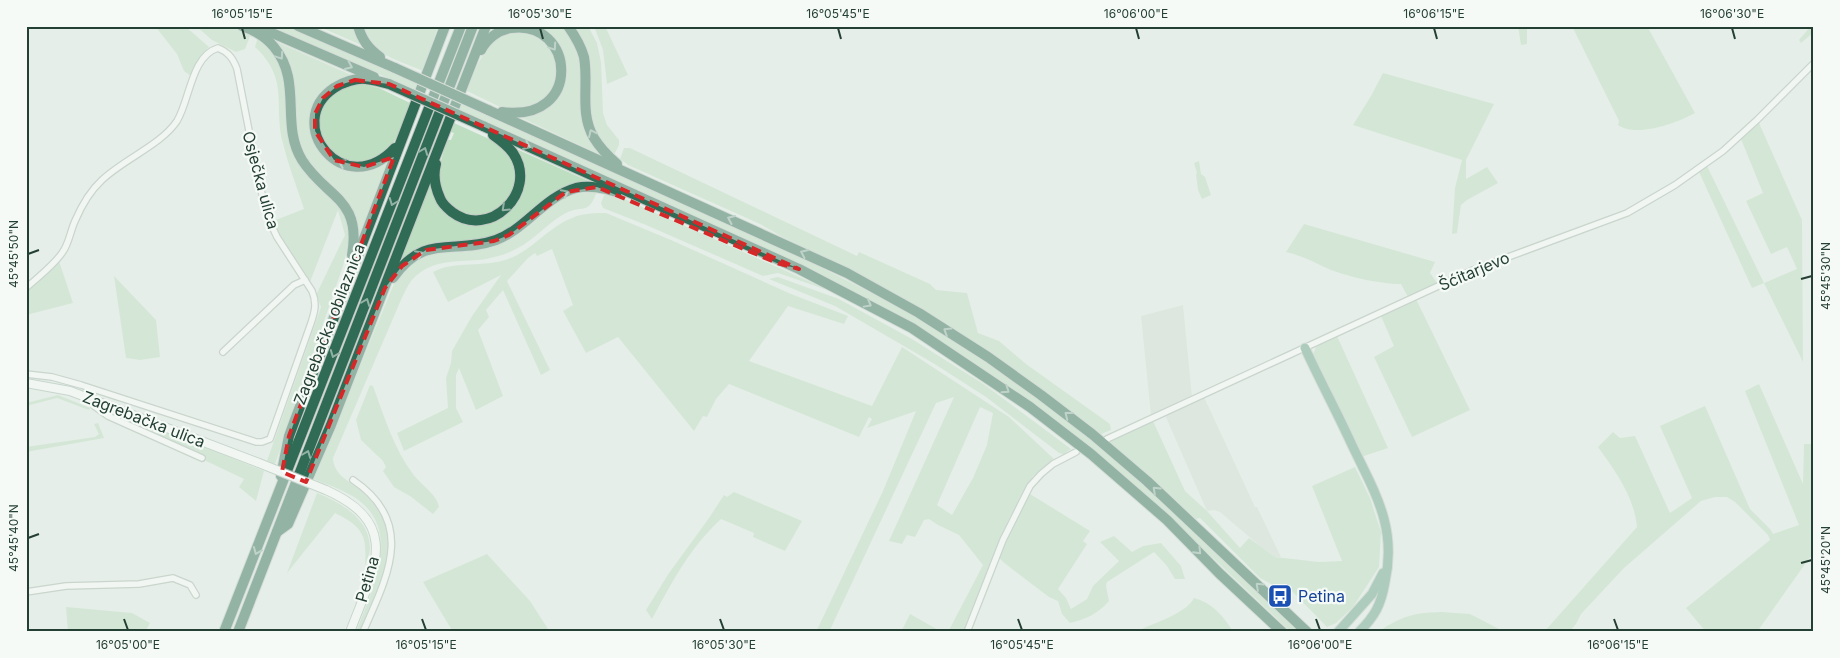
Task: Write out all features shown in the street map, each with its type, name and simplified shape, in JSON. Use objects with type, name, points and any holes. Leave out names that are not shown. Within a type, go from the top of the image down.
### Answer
[{"type":"highway","points":[[242,26],[261,35],[271,44],[285,64],[290,85],[291,125],[297,149],[302,159],[337,197],[350,217],[355,235],[353,267]]},
{"type":"highway","points":[[256,26],[800,269],[912,328],[1030,407],[1092,454],[1168,520],[1219,573],[1282,632]]},
{"type":"highway","points":[[298,26],[622,170],[847,274],[919,313],[988,357],[1099,440],[1147,481],[1307,632]]},
{"type":"highway","points":[[358,26],[361,35],[370,49],[395,68]]},
{"type":"highway","name":"Zagrebačka obilaznica","points":[[224,632],[275,506],[461,26]]},
{"type":"highway","name":"Zagrebačka obilaznica","points":[[238,632],[473,26]]},
{"type":"highway","points":[[277,532],[288,524],[331,425],[486,26]]},
{"type":"highway","points":[[568,26],[584,56],[586,112],[593,137],[604,152],[622,170]]},
{"type":"highway","points":[[275,506],[274,492],[282,475],[289,436],[399,143],[445,27]]},
{"type":"highway","points":[[466,77],[471,73],[476,60],[489,39],[507,29],[534,30],[551,42],[560,59],[562,70],[556,92],[549,102],[525,113],[513,114],[488,110]]},
{"type":"highway","points":[[389,84],[365,79],[344,82],[337,86],[323,98],[318,106],[314,123],[315,131],[318,140],[328,154],[342,164],[354,167],[364,167],[374,163],[387,156],[399,143]]},
{"type":"highway","points":[[441,140],[435,168],[435,185],[441,201],[455,214],[464,218],[485,220],[494,217],[503,211],[515,198],[519,188],[520,170],[513,152],[483,126]]},
{"type":"highway","points":[[385,288],[402,266],[418,254],[436,247],[478,244],[509,235],[550,202],[566,192],[585,187],[597,187],[624,195],[756,254],[792,268],[800,269]]},
{"type":"main road","points":[[1304,348],[1379,501],[1388,533],[1389,558],[1384,587],[1377,611],[1373,618],[1359,632]]},
{"type":"main road","points":[[1338,632],[1372,594],[1389,558]]},
{"type":"street","name":"Osječka ulica","points":[[26,288],[62,254],[85,203],[101,181],[123,163],[172,129],[182,112],[201,60],[206,53],[218,48],[231,57],[237,69],[257,174],[272,228],[315,299],[314,313],[274,430],[267,441],[256,442],[81,385],[52,377],[26,374]]},
{"type":"street","name":"Šćitarjevo","points":[[1107,439],[1473,270],[1627,213],[1652,199],[1711,160],[1740,137],[1814,63]]},
{"type":"street","points":[[222,352],[294,285],[305,280]]},
{"type":"street","name":"Zagrebačka ulica","points":[[26,383],[55,388],[89,398],[326,490]]},
{"type":"street","points":[[89,398],[94,406],[108,416],[202,458]]},
{"type":"street","points":[[967,632],[1003,540],[1030,486],[1053,464],[1076,452]]},
{"type":"street","points":[[353,480],[369,493],[380,508],[388,523],[392,553],[386,580],[362,632]]},
{"type":"street","name":"Petina","points":[[326,490],[358,508],[369,522],[375,538],[375,565],[350,632]]},
{"type":"street","points":[[26,592],[66,586],[139,584],[174,578],[190,585],[196,595]]},
{"type":"highlighted area","points":[[355,80],[389,84],[799,269],[777,263],[597,187],[566,192],[509,235],[494,241],[426,250],[402,266],[385,288],[306,482],[282,472],[289,436],[394,157],[364,167],[334,160],[315,131],[315,114],[323,98],[337,86]]},
{"type":"shaded area","points":[[1183,305],[1192,397],[1151,416],[1141,316]]},
{"type":"shaded area","points":[[1204,397],[1255,507],[1257,507],[1281,557],[1275,557],[1260,546],[1220,512],[1214,510],[1207,511],[1165,415]]},
{"type":"green space","points":[[155,26],[185,26],[209,47],[202,55],[191,76],[184,71],[177,54]]},
{"type":"green space","points":[[196,26],[233,26],[251,34],[245,49],[236,52],[212,40]]},
{"type":"green space","points":[[270,26],[288,26],[418,84],[415,90]]},
{"type":"green space","points":[[317,26],[354,26],[361,45],[322,28]]},
{"type":"green space","points":[[362,26],[438,26],[423,71],[394,59],[374,47]]},
{"type":"green space","points":[[530,26],[563,26],[575,46],[578,54],[583,106],[601,155],[522,118],[539,113],[550,106],[560,93],[566,70],[560,51]]},
{"type":"green space","points":[[573,26],[588,26],[597,43],[601,62],[603,113],[607,125],[619,140],[619,145],[614,155],[605,148],[594,129]]},
{"type":"green space","points":[[594,26],[605,26],[628,75],[607,84],[603,50]]},
{"type":"green space","points":[[1518,26],[1527,26],[1527,44],[1521,45]]},
{"type":"green space","points":[[1572,26],[1647,26],[1695,113],[1668,125],[1646,130],[1626,129],[1618,125],[1619,121]]},
{"type":"green space","points":[[1811,26],[1814,26],[1814,32],[1801,43],[1799,40]]},
{"type":"green space","points":[[510,32],[531,33],[543,40],[556,57],[557,81],[540,104],[511,109],[500,107],[467,91],[478,64],[487,49],[493,42]]},
{"type":"green space","points":[[258,37],[268,45],[283,68],[291,143],[338,204],[348,221],[351,244],[347,250],[275,464],[267,461],[321,307],[316,295],[345,235],[338,210],[310,282],[276,229],[273,221],[304,209],[290,168],[280,129],[277,82],[273,70],[255,47]]},
{"type":"green space","points":[[277,42],[356,77],[316,104],[325,156],[376,167],[390,158],[359,239],[320,175],[304,156],[297,138],[294,78],[287,59]]},
{"type":"green space","points":[[1383,73],[1494,104],[1466,160],[1466,179],[1487,167],[1498,183],[1461,205],[1457,233],[1452,234],[1455,188],[1462,160],[1353,125]]},
{"type":"green space","points":[[359,83],[379,88],[410,103],[393,143],[383,154],[362,162],[346,160],[331,150],[325,144],[319,121],[323,105],[331,95],[342,88]]},
{"type":"green space","points":[[461,104],[784,249],[886,301],[953,339],[1028,390],[1109,455],[1302,632],[1291,632],[1194,540],[1095,452],[1029,400],[920,328],[459,110]]},
{"type":"green space","points":[[454,123],[498,143],[513,160],[517,178],[508,203],[488,215],[467,215],[452,207],[443,197],[438,171],[447,140],[451,140],[454,133],[451,132]]},
{"type":"green space","points":[[1759,123],[1802,220],[1803,362],[1764,283],[1797,269],[1787,247],[1771,254],[1746,201],[1763,193],[1741,139]]},
{"type":"green space","points":[[514,148],[593,183],[586,183],[500,235],[412,253],[399,264],[431,180],[449,215],[498,219],[513,207],[520,197]]},
{"type":"green space","points":[[624,148],[630,148],[857,256],[859,252],[930,284],[936,290],[967,293],[978,333],[999,341],[1026,364],[1110,424],[1111,430],[1099,435],[1009,365],[852,272],[760,224],[628,165],[620,159]]},
{"type":"green space","points":[[1199,161],[1201,174],[1205,177],[1211,195],[1202,199],[1198,190],[1197,173],[1194,163]]},
{"type":"green space","points":[[1707,166],[1764,283],[1752,288],[1699,172]]},
{"type":"green space","points":[[597,191],[588,207],[572,210],[559,217],[516,249],[503,255],[480,260],[435,265],[419,273],[406,289],[333,458],[335,468],[340,475],[373,502],[383,519],[388,537],[388,556],[384,574],[360,632],[356,632],[376,579],[380,561],[381,543],[378,526],[369,510],[354,497],[311,478],[393,286],[405,270],[417,260],[430,254],[474,250],[505,242],[521,233],[564,199],[584,192]]},
{"type":"green space","points":[[605,193],[620,197],[833,292],[778,273],[763,276],[603,208],[601,203]]},
{"type":"green space","points":[[606,213],[791,294],[848,316],[844,324],[788,306],[749,361],[872,406],[902,347],[1009,417],[1054,459],[1033,476],[1007,523],[1012,528],[1030,494],[1090,531],[1083,541],[1087,544],[1058,589],[1066,598],[1071,609],[1087,599],[1093,586],[1119,561],[1100,542],[1114,536],[1132,552],[1143,546],[1161,543],[1181,566],[1185,579],[1175,579],[1167,566],[1154,552],[1107,582],[1109,601],[1101,609],[1086,618],[1070,623],[1062,614],[1058,601],[1049,597],[1003,562],[996,554],[963,632],[948,632],[983,565],[959,535],[929,519],[924,520],[915,537],[907,535],[902,544],[889,541],[954,397],[936,403],[829,632],[816,632],[883,491],[916,411],[867,428],[872,419],[869,417],[859,437],[729,384],[716,399],[707,417],[703,416],[694,431],[618,337],[586,353],[563,311],[573,305],[552,249],[537,256],[535,253],[507,281],[550,370],[541,375],[503,290],[486,310],[489,317],[478,330],[503,396],[476,410],[459,368],[456,375],[456,408],[463,422],[404,451],[397,433],[448,408],[446,378],[451,363],[452,351],[472,316],[501,275],[448,302],[433,272],[451,266],[499,262],[508,259],[525,250],[563,222],[580,215]],"holes":[[[980,407],[993,413],[987,445],[973,478],[952,515],[937,505]]]},
{"type":"green space","points":[[1304,224],[1435,262],[1430,273],[1437,283],[1408,297],[1401,284],[1382,283],[1350,276],[1286,252]]},
{"type":"green space","points":[[59,261],[73,303],[26,315],[26,292]]},
{"type":"green space","points":[[114,276],[156,320],[160,357],[140,360],[126,358]]},
{"type":"green space","points":[[778,277],[839,299],[912,339],[985,385],[1071,449],[1065,453],[1073,451],[1065,455],[1059,453],[986,397],[933,363],[835,306],[769,279]]},
{"type":"green space","points":[[1416,299],[1470,410],[1412,437],[1374,357],[1394,346],[1381,316]]},
{"type":"green space","points":[[1337,336],[1388,448],[1361,457],[1313,354],[1317,345]]},
{"type":"green space","points":[[1759,384],[1803,484],[1804,444],[1814,444],[1814,557],[1810,557],[1757,632],[1706,632],[1686,608],[1770,540],[1768,535],[1735,502],[1727,497],[1715,497],[1701,501],[1624,568],[1581,614],[1569,632],[1544,632],[1637,527],[1628,494],[1598,447],[1613,432],[1620,438],[1635,436],[1670,513],[1692,498],[1660,426],[1705,406],[1750,509],[1773,534],[1799,525],[1745,391]]},
{"type":"green space","points":[[370,385],[373,386],[400,454],[416,478],[432,493],[438,502],[439,507],[433,514],[410,496],[394,487],[383,471],[386,467],[383,461],[361,440],[356,420]]},
{"type":"green space","points":[[58,395],[90,408],[89,410],[57,398],[26,406],[26,403]]},
{"type":"green space","points":[[97,404],[264,471],[256,501],[239,487],[244,479],[204,460],[205,457],[109,414]]},
{"type":"green space","points":[[1153,421],[1185,491],[1207,511],[1240,548],[1249,538],[1275,557],[1319,562],[1342,561],[1312,486],[1355,467],[1370,498],[1381,532],[1379,567],[1353,607],[1336,623],[1327,627],[1288,587],[1271,584],[1260,578],[1200,518],[1196,519],[1108,442]]},
{"type":"green space","points":[[98,423],[104,438],[26,452],[26,447],[95,437],[99,434],[94,424]]},
{"type":"green space","points":[[734,492],[802,521],[785,551],[753,537],[754,533],[721,519],[690,554],[652,619],[646,610],[669,573],[724,495],[727,497]]},
{"type":"green space","points":[[317,493],[344,506],[352,512],[365,528],[370,547],[365,566],[365,547],[361,533],[352,523],[335,513],[287,573]]},
{"type":"green space","points":[[487,554],[530,601],[550,632],[453,632],[423,582]]},
{"type":"green space","points":[[1194,598],[1216,610],[1226,620],[1233,632],[1135,632],[1176,614],[1190,604]]},
{"type":"green space","points":[[66,607],[132,613],[150,623],[145,632],[68,632]]},
{"type":"green space","points":[[1441,612],[1470,614],[1505,632],[1378,632],[1408,616]]},
{"type":"green space","points":[[910,614],[942,632],[901,632]]},
{"type":"place","name":"Petina","points":[[1280,596]]}]
